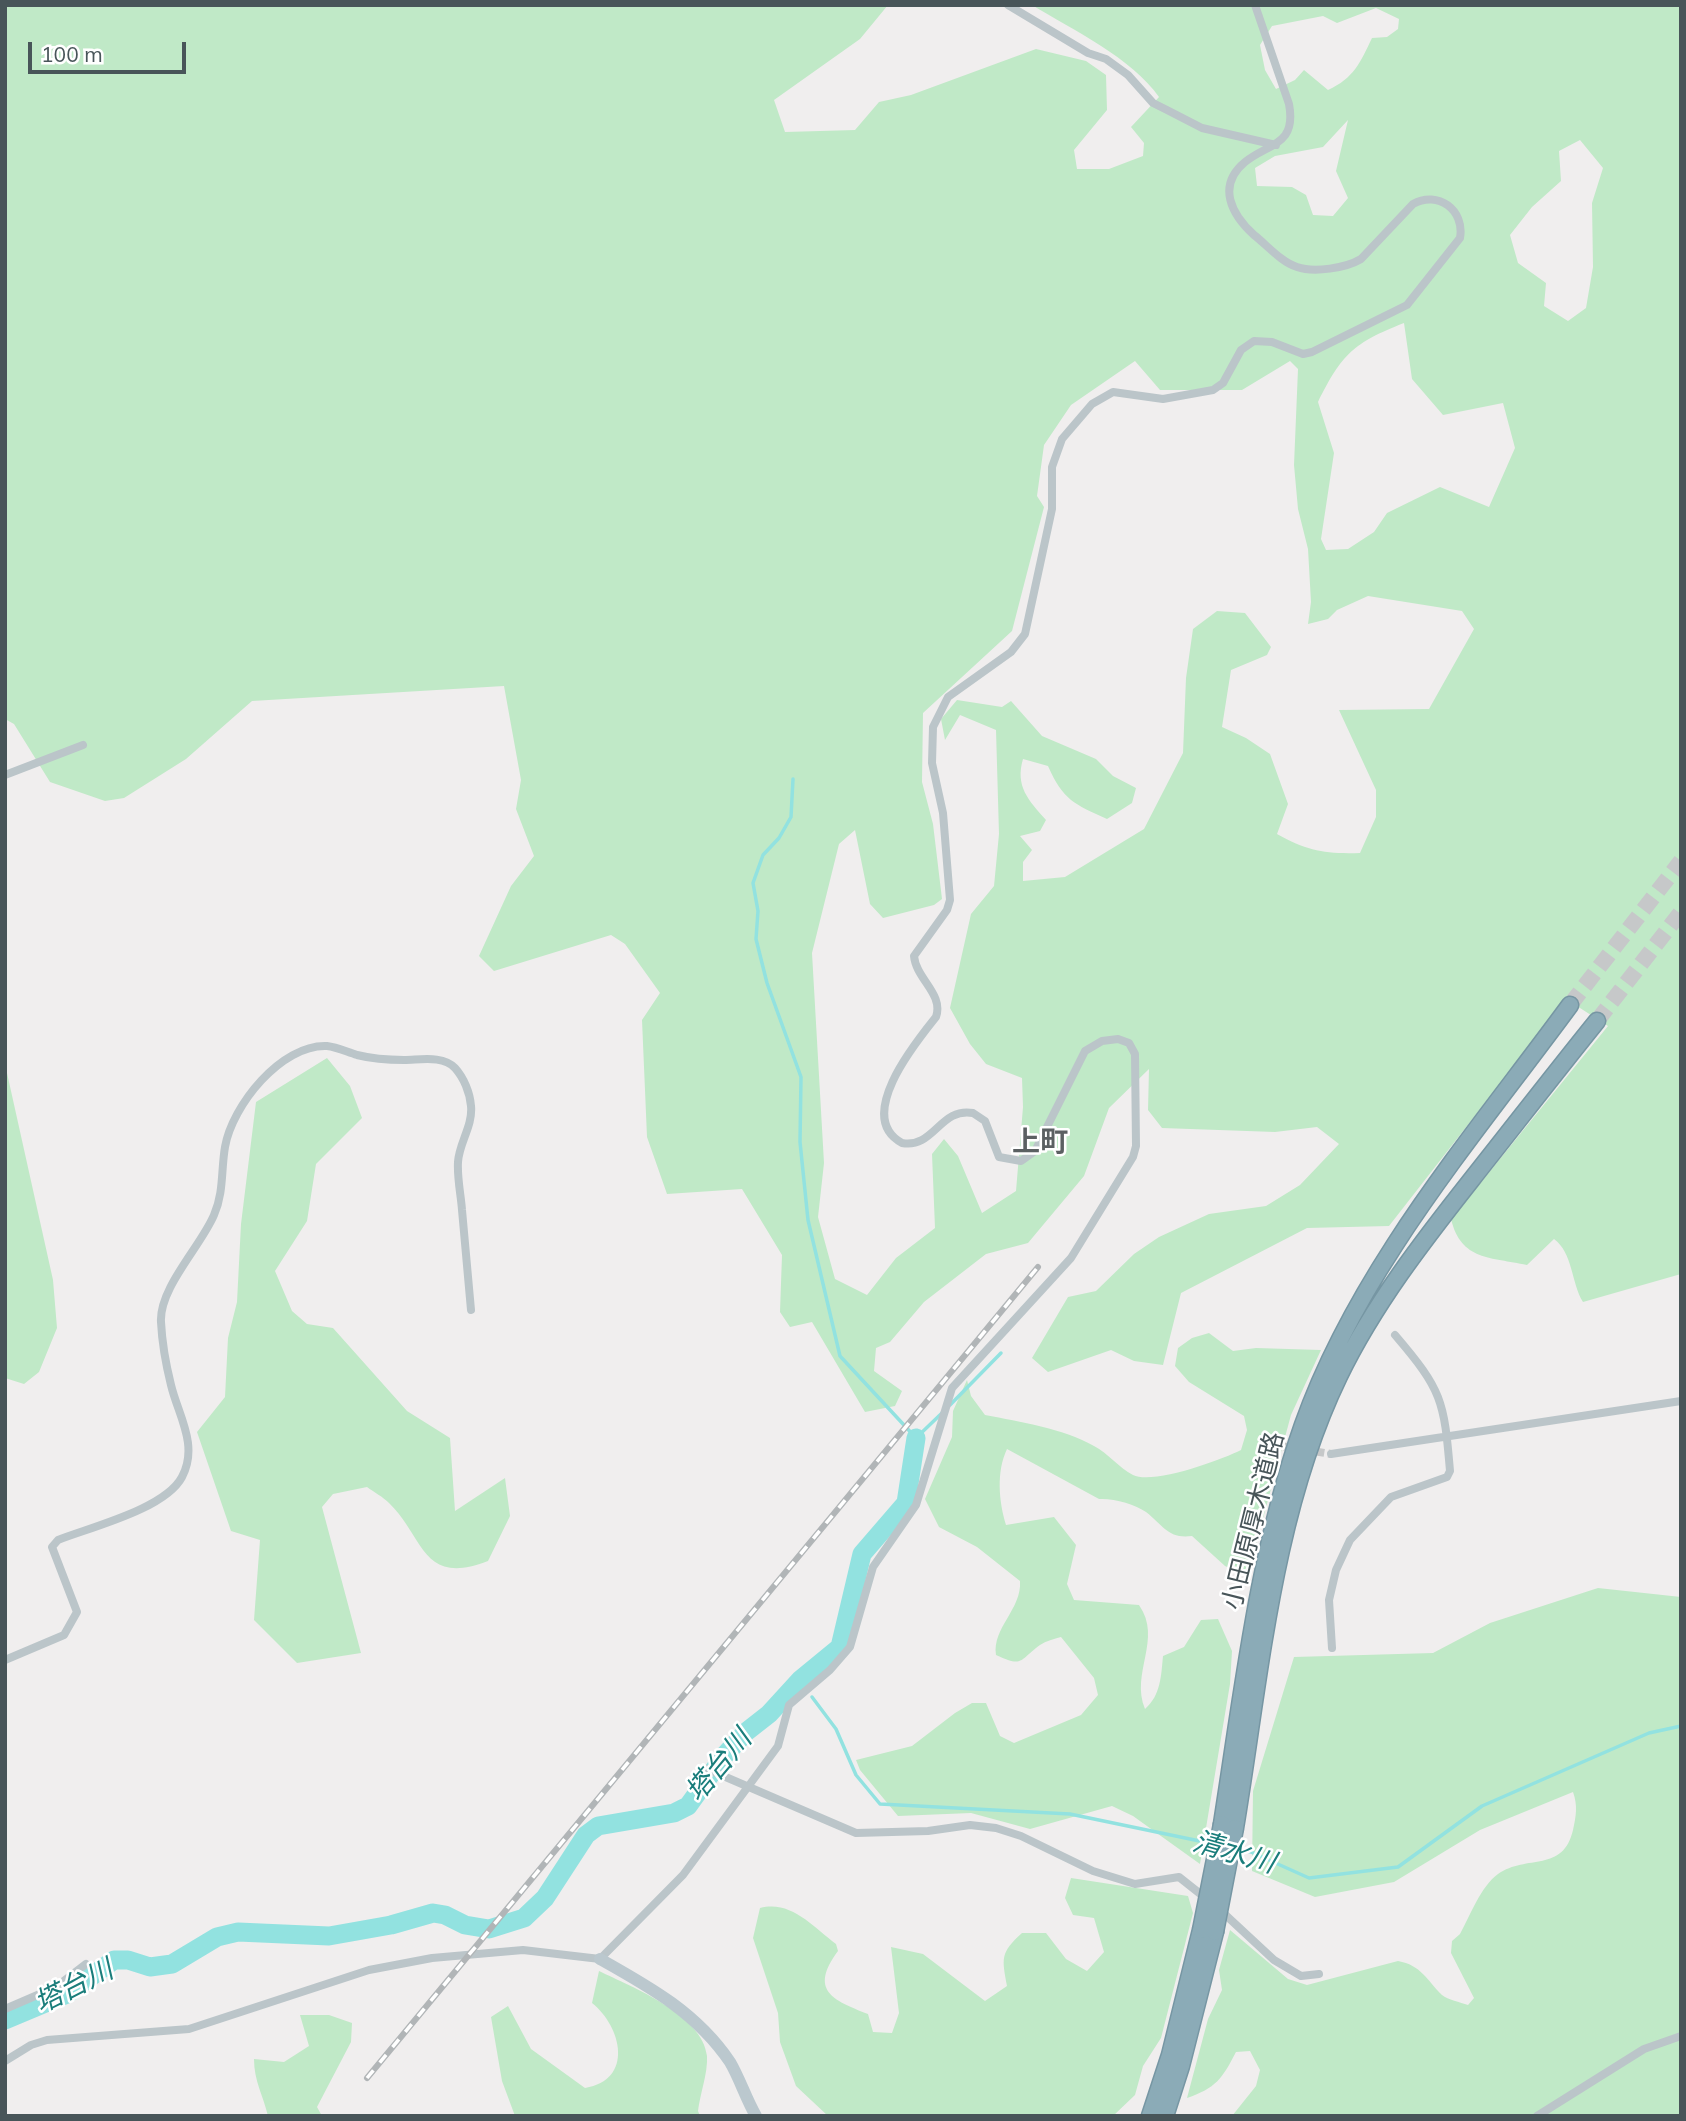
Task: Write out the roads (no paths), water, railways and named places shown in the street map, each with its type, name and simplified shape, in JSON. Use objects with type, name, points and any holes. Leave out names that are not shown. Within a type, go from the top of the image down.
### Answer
[{"type":"highway","name":"小田原厚木道路","points":[[1228,1826],[1270,1543],[1284,1483],[1325,1371],[1389,1256],[1435,1188],[1570,1005]]},
{"type":"highway","name":"小田原厚木道路","points":[[1165,2116],[1181,2066],[1284,1545],[1301,1474],[1339,1377],[1359,1338],[1409,1262],[1597,1021]]},
{"type":"highway","name":"小田原厚木道路","points":[[1150,2116],[1208,1931]]},
{"type":"street","points":[[1008,5],[1088,53],[1106,59],[1128,75],[1153,103],[1202,128],[1276,145]]},
{"type":"street","points":[[600,1959],[683,1875],[778,1746],[789,1705],[830,1670],[850,1647],[873,1567],[916,1505],[952,1388],[1071,1258],[1136,1152],[1135,1054],[1129,1043],[1118,1039],[1102,1041],[1081,1055],[1035,1151],[1021,1161],[999,1157],[985,1121],[973,1112],[950,1115],[928,1138],[912,1144],[893,1137],[885,1113],[896,1070],[936,1017],[938,1009],[937,1001],[917,972],[914,957],[947,910],[950,900],[943,813],[932,763],[933,727],[948,697],[1011,652],[1025,634],[1052,509],[1051,476],[1058,448],[1067,432],[1105,395],[1124,391],[1163,399],[1208,391],[1223,383],[1239,354],[1249,344],[1267,340],[1306,354],[1404,307],[1460,238],[1461,224],[1452,208],[1441,200],[1423,199],[1413,204],[1356,262],[1312,269],[1290,264],[1240,222],[1229,200],[1230,185],[1241,165],[1276,145],[1287,131],[1290,110],[1255,5]]},
{"type":"street","points":[[5,775],[83,745]]},
{"type":"street","points":[[5,1660],[64,1635],[77,1612],[52,1547],[58,1540],[159,1501],[174,1489],[183,1475],[188,1438],[171,1385],[161,1313],[169,1291],[202,1240],[216,1212],[223,1183],[225,1147],[240,1106],[278,1064],[289,1056],[329,1046],[385,1060],[437,1060],[448,1062],[456,1069],[467,1091],[471,1107],[471,1120],[458,1163],[471,1310]]},
{"type":"street","points":[[1332,1648],[1329,1600],[1336,1570],[1350,1540],[1391,1497],[1447,1477],[1450,1471],[1443,1404],[1434,1382],[1395,1335]]},
{"type":"street","points":[[1331,1454],[1681,1401]]},
{"type":"street","points":[[707,1769],[856,1833],[928,1832],[970,1825],[996,1828],[1021,1836],[1093,1871],[1135,1884],[1179,1877],[1236,1922],[1274,1960],[1301,1976],[1319,1974]]},
{"type":"street","points":[[5,2061],[31,2045],[62,2037],[189,2029],[389,1965],[523,1950],[600,1959],[673,2002],[704,2030],[729,2062],[756,2116]]},
{"type":"street","points":[[5,2008],[56,1987],[86,1964]]},
{"type":"street","points":[[1537,2116],[1644,2049],[1681,2036]]},
{"type":"waterway","points":[[793,779],[791,817],[779,838],[763,855],[753,883],[758,911],[756,939],[767,983],[801,1077],[800,1142],[808,1220],[840,1356],[916,1438],[942,1413]]},
{"type":"waterway","name":"塔台川","points":[[950,1405],[1001,1353]]},
{"type":"waterway","name":"塔台川","points":[[5,2020],[67,1994],[114,1960],[128,1960],[150,1967],[172,1964],[217,1937],[238,1932],[329,1936],[391,1925],[433,1913],[445,1915],[465,1925],[489,1929],[524,1918],[545,1898],[586,1835],[598,1826],[674,1813],[688,1806],[724,1756],[746,1732],[769,1714],[801,1679],[840,1647],[862,1554],[906,1503],[916,1438]]},
{"type":"waterway","name":"清水川","points":[[801,1679],[804,1684]]},
{"type":"waterway","name":"清水川","points":[[812,1697],[836,1729],[856,1775],[880,1804],[1070,1814],[1214,1844]]},
{"type":"waterway","name":"清水川","points":[[1235,1848],[1251,1852],[1309,1878],[1398,1867],[1482,1806],[1649,1733],[1681,1726]]},
{"type":"tunnel","points":[[1570,1005],[1681,861]]},
{"type":"tunnel","points":[[1597,1021],[1681,912]]},
{"type":"tunnel","points":[[1269,1444],[1331,1454]]},
{"type":"railway","points":[[367,2078],[1038,1267]]},
{"type":"district","name":"上町","points":[[1040,1143]]}]
